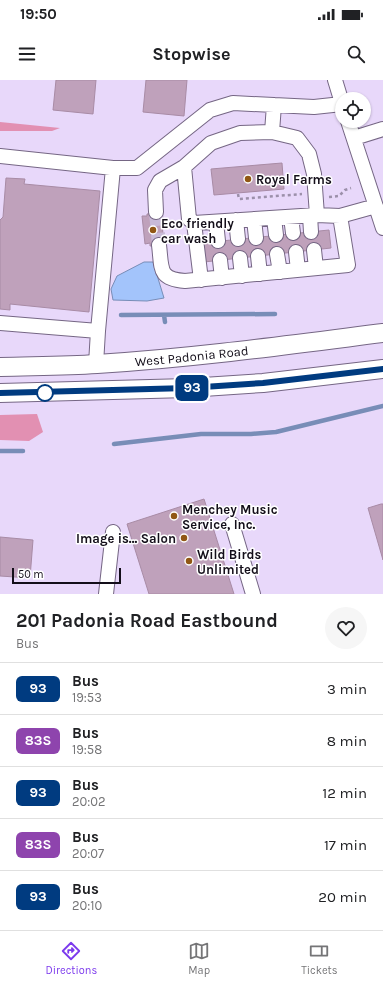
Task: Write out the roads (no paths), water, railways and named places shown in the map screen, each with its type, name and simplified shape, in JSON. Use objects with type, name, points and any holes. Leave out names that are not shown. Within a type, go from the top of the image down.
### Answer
[{"type":"main road","name":"West Padonia Road","points":[[0,367],[96,364],[258,349],[383,333]]},
{"type":"main road","points":[[0,393],[188,388],[263,383],[383,369]]},
{"type":"street","points":[[335,80],[339,92]]},
{"type":"street","points":[[0,156],[113,168],[137,168],[210,110],[221,106],[233,103],[314,107],[335,104]]},
{"type":"street","points":[[272,132],[274,105]]},
{"type":"street","points":[[350,128],[383,228]]},
{"type":"street","points":[[354,138],[383,129]]},
{"type":"street","points":[[156,212],[155,190],[160,181],[184,167],[211,143],[240,133],[272,132],[297,138],[309,154],[314,174],[315,196],[311,232]]},
{"type":"street","points":[[184,167],[189,219],[194,223],[313,215],[340,216],[376,206]]},
{"type":"street","points":[[96,364],[113,168]]},
{"type":"street","points":[[159,245],[162,269],[167,278],[173,280],[201,280],[348,265],[340,216]]},
{"type":"street","points":[[291,217],[293,234]]},
{"type":"street","points":[[274,218],[276,235]]},
{"type":"street","points":[[254,219],[256,238]]},
{"type":"street","points":[[236,220],[238,239]]},
{"type":"street","points":[[216,222],[218,241]]},
{"type":"street","points":[[194,223],[201,280]]},
{"type":"street","points":[[314,250],[316,268]]},
{"type":"street","points":[[296,252],[298,270]]},
{"type":"street","points":[[277,254],[280,272]]},
{"type":"street","points":[[258,256],[260,274]]},
{"type":"street","points":[[240,258],[242,276]]},
{"type":"street","points":[[220,260],[222,278]]},
{"type":"street","points":[[0,323],[98,331]]},
{"type":"street","points":[[232,524],[253,594]]},
{"type":"street","points":[[106,594],[113,532]]},
{"type":"water","points":[[144,262],[153,262],[164,298],[147,301],[113,300],[111,289],[117,276]]},
{"type":"waterway","points":[[121,315],[275,314]]},
{"type":"waterway","points":[[164,315],[165,322]]},
{"type":"waterway","points":[[114,444],[201,434],[251,434],[276,432],[383,406]]},
{"type":"waterway","points":[[0,451],[23,451]]},
{"type":"tunnel","points":[[156,212],[159,245]]},
{"type":"place","name":"Royal Farms","points":[[248,179]]},
{"type":"place","name":"Eco friendly car wash","points":[[153,230]]},
{"type":"place","name":"Menchey Music Service, Inc.","points":[[174,516]]},
{"type":"place","name":"Image is… Salon","points":[[184,538]]},
{"type":"place","name":"Wild Birds Unlimited","points":[[189,561]]}]
